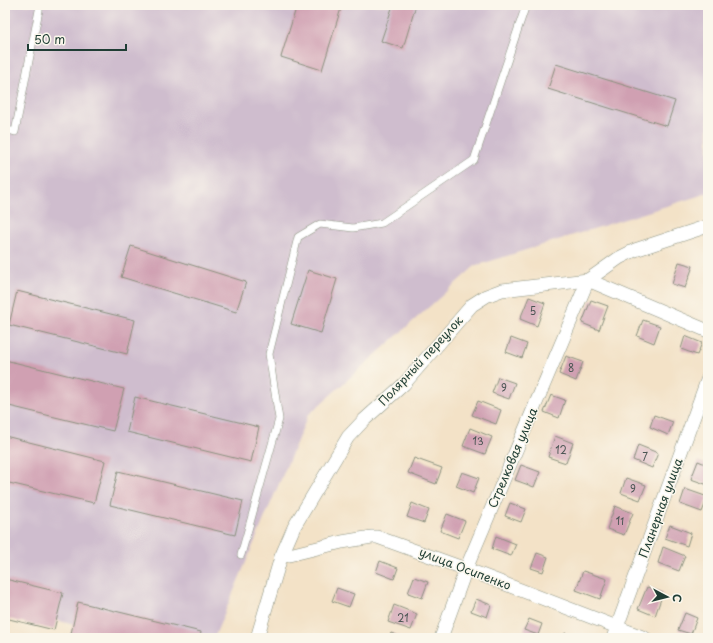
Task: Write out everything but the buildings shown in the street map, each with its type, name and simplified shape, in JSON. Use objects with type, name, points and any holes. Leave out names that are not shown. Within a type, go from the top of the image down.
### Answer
[{"type":"street","name":"Полярный переулок","points":[[257,638],[281,557],[294,527],[348,437],[364,420],[404,384],[472,305],[486,296],[502,290],[588,280],[619,258],[634,250],[708,226]]},
{"type":"street","points":[[588,280],[708,331]]},
{"type":"street","name":"Стрелковая улица","points":[[441,638],[466,569],[588,280]]},
{"type":"street","name":"Планерная улица","points":[[615,632],[708,378]]},
{"type":"street","name":"улица Осипенко","points":[[281,557],[342,542],[377,537],[466,569],[615,632],[645,638]]},
{"type":"lane","points":[[5,129],[16,132],[40,5]]},
{"type":"lane","points":[[241,555],[279,418],[269,354],[298,237],[320,224],[353,228],[382,223],[474,160],[526,5]]},
{"type":"shaded area","points":[[5,5],[708,5],[708,193],[475,266],[308,415],[214,638],[122,638],[5,606]]}]
